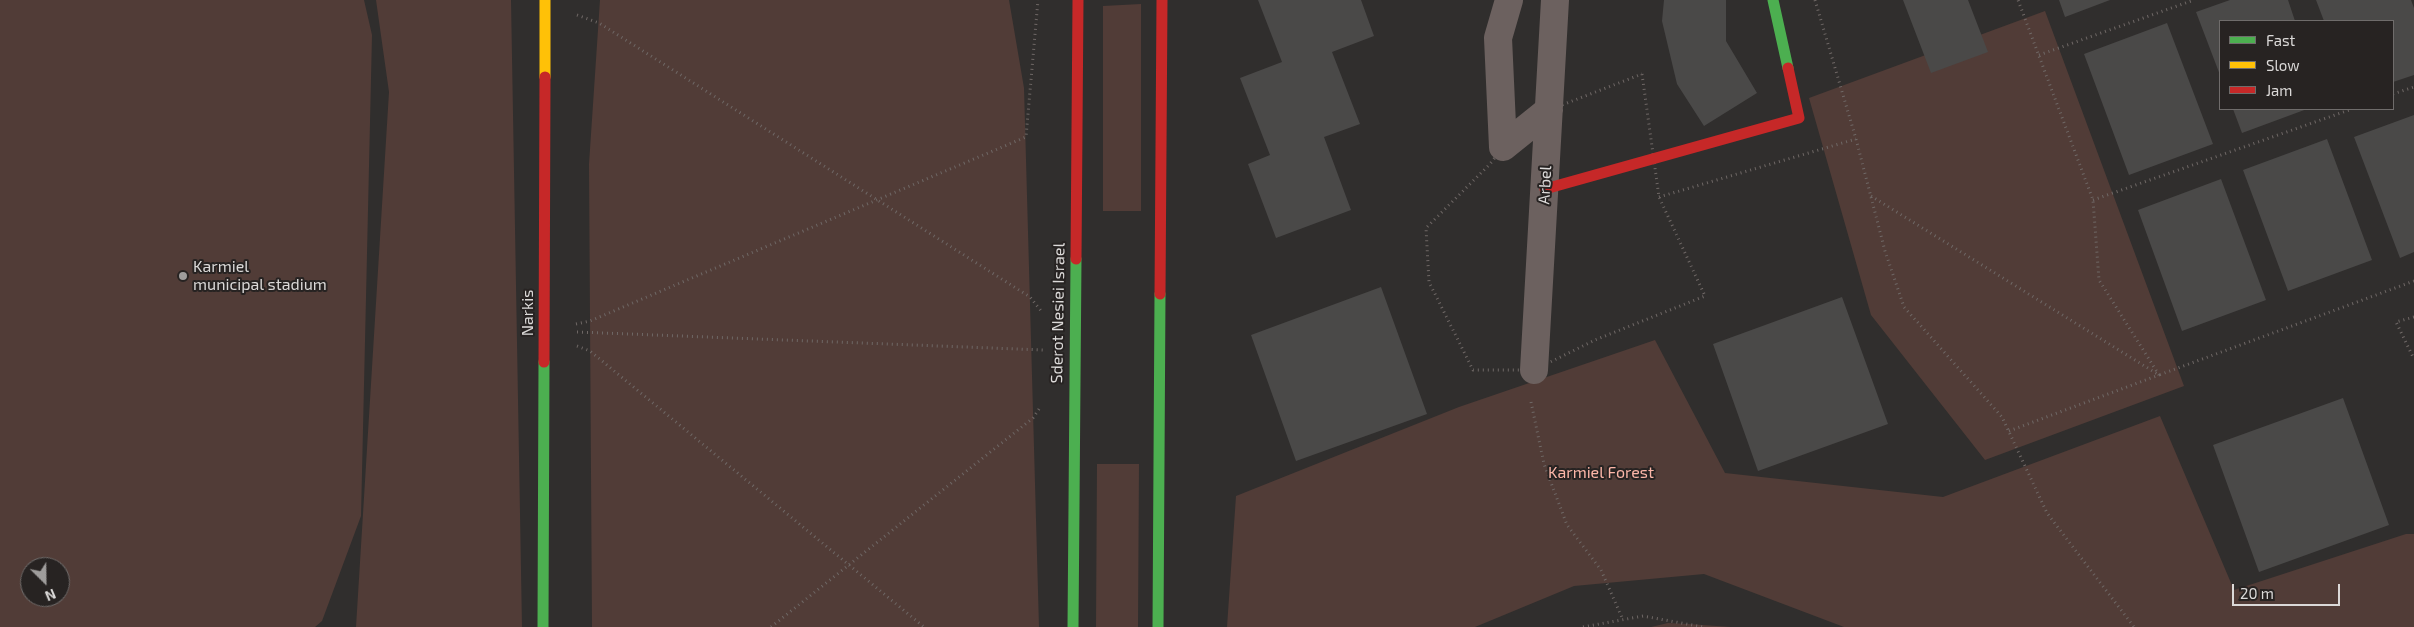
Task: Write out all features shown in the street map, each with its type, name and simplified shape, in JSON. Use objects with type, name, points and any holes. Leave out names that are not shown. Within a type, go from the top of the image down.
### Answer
[{"type":"main road","name":"Sderot Nesiei Israel","points":[[1073,627],[1073,352],[1078,0]]},
{"type":"main road","points":[[1158,627],[1162,0]]},
{"type":"main road","points":[[1545,189],[1799,118],[1772,0]]},
{"type":"main road","name":"Narkis","points":[[543,627],[545,1]]},
{"type":"street","points":[[1509,0],[1498,38],[1503,147],[1549,110]]},
{"type":"street","name":"Arbel","points":[[1533,373],[1555,0]]},
{"type":"path","points":[[544,331],[590,321],[1026,137],[1038,0]]},
{"type":"path","points":[[1815,0],[1856,139],[1884,250],[1904,306],[2002,417],[2047,513],[2134,627]]},
{"type":"path","points":[[2018,0],[2093,200],[2099,280],[2158,376]]},
{"type":"path","points":[[2039,55],[2194,0]]},
{"type":"path","points":[[545,1],[599,23],[1030,297],[1073,352]]},
{"type":"path","points":[[2394,94],[2414,87]]},
{"type":"path","points":[[2093,200],[2349,110]]},
{"type":"path","points":[[1659,197],[1856,139]]},
{"type":"path","points":[[1871,196],[2158,376]]},
{"type":"path","points":[[2009,431],[2414,281]]},
{"type":"path","points":[[2414,317],[2396,322],[2414,359]]},
{"type":"path","points":[[544,331],[1073,352]]},
{"type":"path","points":[[544,331],[590,351],[924,627]]},
{"type":"path","points":[[1531,399],[1544,464],[1567,526],[1601,570],[1623,620]]},
{"type":"path","points":[[771,627],[1033,418],[1043,402]]},
{"type":"path","points":[[1583,627],[1643,616],[1703,627]]},
{"type":"green space","name":"Karmiel municipal stadium","points":[[0,0],[364,0],[372,35],[361,516],[322,621],[315,627],[0,627]]},
{"type":"green space","points":[[376,0],[511,0],[522,627],[356,627],[389,92]]},
{"type":"green space","points":[[600,0],[1009,0],[1024,88],[1039,627],[592,627],[589,164]]},
{"type":"green space","points":[[1141,4],[1141,211],[1103,211],[1103,6]]},
{"type":"green space","points":[[2045,11],[2184,386],[1985,460],[1871,315],[1809,98]]},
{"type":"green space","name":"Karmiel Forest","points":[[1655,340],[1725,473],[1943,497],[2160,416],[2234,590],[2406,534],[2414,534],[2414,627],[1844,627],[1704,574],[1574,586],[1475,627],[1227,627],[1236,496],[1459,407]]},
{"type":"green space","points":[[1097,464],[1139,464],[1138,627],[1096,627]]},
{"type":"green space","points":[[1668,623],[1688,624],[1731,627],[1651,627]]},
{"type":"building","points":[[1258,0],[1361,0],[1374,36],[1332,52],[1360,124],[1324,137],[1351,210],[1276,238],[1248,164],[1270,155],[1240,78],[1282,62]]},
{"type":"building","points":[[1664,0],[1726,0],[1726,41],[1757,93],[1704,126],[1677,84],[1662,21]]},
{"type":"building","points":[[1903,0],[1968,0],[1988,52],[1931,73]]},
{"type":"building","points":[[2059,0],[2110,0],[2065,17]]},
{"type":"building","points":[[2230,0],[2288,0],[2295,20],[2219,20],[2219,72],[2196,12]]},
{"type":"building","points":[[2316,0],[2411,0],[2414,8],[2414,75],[2394,82],[2394,20],[2324,20]]},
{"type":"building","points":[[2167,23],[2213,144],[2129,175],[2084,54]]},
{"type":"building","points":[[2233,110],[2304,110],[2242,133]]},
{"type":"building","points":[[2414,115],[2414,252],[2400,258],[2354,137]]},
{"type":"building","points":[[2327,139],[2372,260],[2288,291],[2243,170]]},
{"type":"building","points":[[2221,179],[2266,300],[2182,331],[2138,210]]},
{"type":"building","points":[[1381,287],[1427,414],[1296,461],[1251,335]]},
{"type":"building","points":[[1842,297],[1888,424],[1758,471],[1713,344]]},
{"type":"building","points":[[2343,398],[2389,525],[2259,572],[2213,445]]},
{"type":"traffic: fast","points":[[1773,0],[1788,68]]},
{"type":"traffic: fast","points":[[1073,627],[1076,259]]},
{"type":"traffic: fast","points":[[1158,627],[1160,294]]},
{"type":"traffic: fast","points":[[543,627],[544,362]]},
{"type":"traffic: slow","points":[[545,0],[545,77]]},
{"type":"traffic: jam","points":[[1076,259],[1078,0]]},
{"type":"traffic: jam","points":[[1160,294],[1162,0]]},
{"type":"traffic: jam","points":[[1545,189],[1799,118],[1788,68]]},
{"type":"traffic: jam","points":[[544,362],[545,77]]},
{"type":"place","name":"Karmiel municipal stadium","points":[[183,276]]}]
